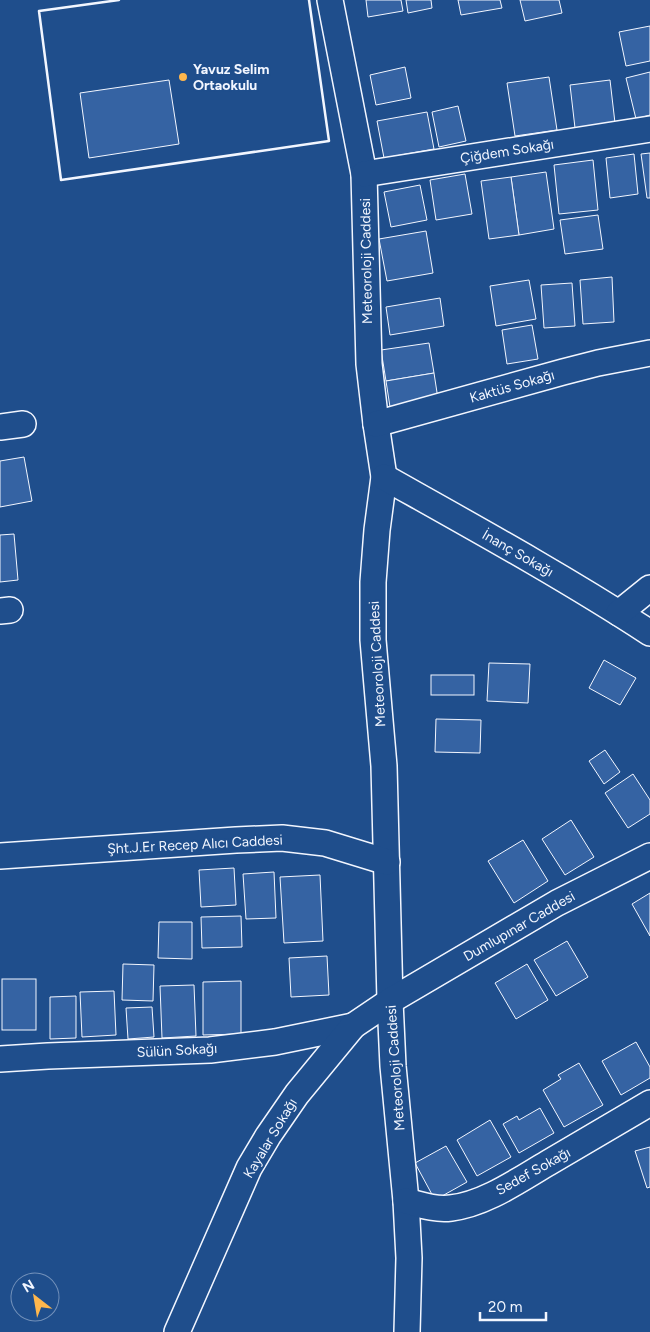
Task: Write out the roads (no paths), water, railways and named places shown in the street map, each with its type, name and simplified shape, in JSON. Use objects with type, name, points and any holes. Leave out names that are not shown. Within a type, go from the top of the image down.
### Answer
[{"type":"street","name":"Meteoroloji Caddesi","points":[[330,0],[364,174],[369,364],[384,477],[372,582],[373,640],[384,766],[393,1066],[406,1202],[409,1258],[407,1332]]},
{"type":"street","name":"Çiğdem Sokağı","points":[[364,174],[650,129]]},
{"type":"street","name":"Kaktüs Sokağı","points":[[376,424],[563,372],[650,353]]},
{"type":"street","name":"İnanç Sokağı","points":[[384,477],[533,561],[650,633]]},
{"type":"street","points":[[619,613],[650,588]]},
{"type":"street","name":"Şht.J.Er Recep Alıcı Caddesi","points":[[0,856],[282,838],[325,843],[386,862]]},
{"type":"street","name":"Dumlupınar Caddesi","points":[[390,1001],[557,903],[650,856]]},
{"type":"street","name":"Kayalar Sokağı","points":[[176,1332],[249,1168],[268,1136],[297,1094],[353,1026],[390,1001]]},
{"type":"street","name":"Sülün Sokağı","points":[[0,1059],[218,1049],[275,1042],[353,1026]]},
{"type":"street","name":"Sedef Sokağı","points":[[406,1202],[436,1208],[451,1208],[487,1196],[521,1179],[650,1103]]},
{"type":"place","name":"Yavuz Selim Ortaokulu","points":[[183,77]]}]
